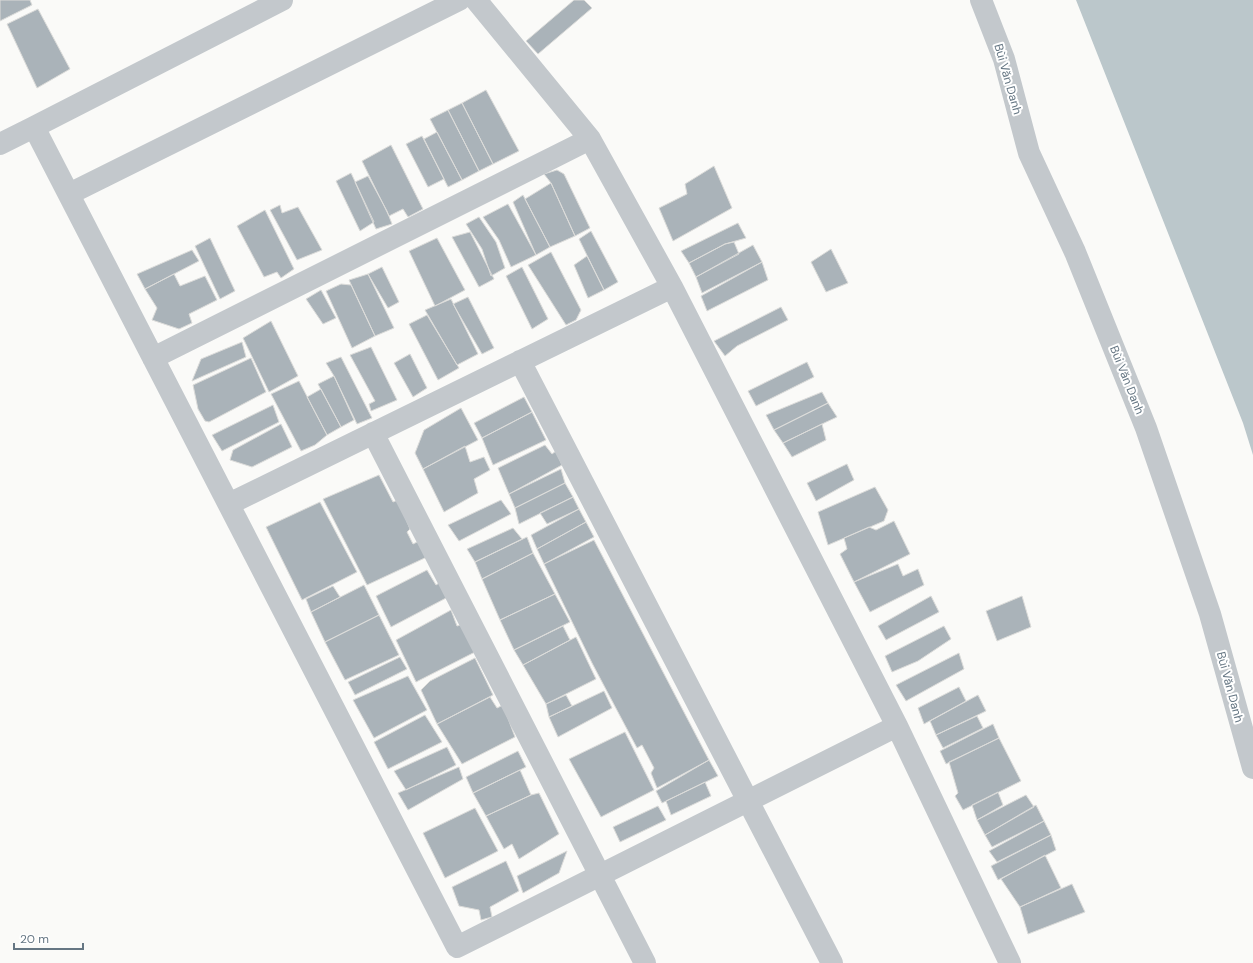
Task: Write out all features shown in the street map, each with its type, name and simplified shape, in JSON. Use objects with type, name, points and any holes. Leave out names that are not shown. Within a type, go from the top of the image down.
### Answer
[{"type":"street","points":[[0,144],[282,0]]},
{"type":"street","points":[[69,194],[459,0]]},
{"type":"street","points":[[476,0],[590,139],[672,286],[897,726],[1010,963]]},
{"type":"street","name":"Bùi Văn Danh","points":[[981,0],[1004,59],[1029,153],[1075,252],[1146,428],[1210,614],[1253,768]]},
{"type":"street","points":[[34,127],[461,955],[600,875],[897,726]]},
{"type":"street","points":[[153,358],[590,139]]},
{"type":"street","points":[[229,504],[672,286]]},
{"type":"street","points":[[520,361],[832,963]]},
{"type":"street","points":[[373,433],[644,963]]},
{"type":"shaded area","points":[[1076,0],[1253,0],[1253,455],[1243,423]]},
{"type":"building","points":[[0,0],[30,0],[32,5],[0,21]]},
{"type":"building","points":[[574,0],[584,0],[592,8],[538,54],[526,41]]},
{"type":"building","points":[[38,9],[70,69],[37,88],[7,24]]},
{"type":"building","points":[[486,90],[519,151],[493,164],[462,103]]},
{"type":"building","points":[[462,103],[493,164],[479,171],[448,110]]},
{"type":"building","points":[[448,110],[479,171],[462,180],[430,119]]},
{"type":"building","points":[[437,132],[462,180],[448,187],[424,139]]},
{"type":"building","points":[[422,136],[444,179],[428,187],[406,144]]},
{"type":"building","points":[[391,145],[423,209],[408,217],[403,209],[389,216],[362,161]]},
{"type":"building","points":[[714,166],[732,208],[673,241],[659,208],[687,194],[685,184]]},
{"type":"building","points":[[557,170],[564,174],[590,228],[575,236],[551,183],[544,174]]},
{"type":"building","points":[[351,173],[374,222],[360,231],[336,181]]},
{"type":"building","points":[[368,176],[387,211],[392,224],[376,229],[355,182]]},
{"type":"building","points":[[551,183],[575,236],[550,247],[525,199]]},
{"type":"building","points":[[523,195],[550,247],[536,255],[513,202]]},
{"type":"building","points":[[508,204],[536,255],[511,267],[499,240],[483,217]]},
{"type":"building","points":[[280,205],[282,213],[298,207],[322,250],[297,260],[270,210]]},
{"type":"building","points":[[265,210],[294,269],[281,278],[277,272],[264,277],[237,226]]},
{"type":"building","points":[[479,217],[496,242],[505,268],[491,276],[482,249],[466,224]]},
{"type":"building","points":[[738,223],[746,238],[725,244],[689,263],[681,251]]},
{"type":"building","points":[[591,231],[618,282],[604,290],[579,239]]},
{"type":"building","points":[[470,232],[494,279],[479,287],[452,237]]},
{"type":"building","points":[[210,238],[235,291],[220,299],[195,246]]},
{"type":"building","points":[[437,238],[465,290],[435,306],[409,251]]},
{"type":"building","points":[[734,242],[739,254],[696,277],[689,263],[725,244]]},
{"type":"building","points":[[753,245],[762,262],[702,293],[696,277]]},
{"type":"building","points":[[831,249],[848,283],[826,292],[811,262]]},
{"type":"building","points":[[192,250],[199,261],[145,289],[137,274]]},
{"type":"building","points":[[551,252],[581,310],[576,320],[566,325],[528,265]]},
{"type":"building","points":[[587,256],[604,290],[588,298],[574,265]]},
{"type":"building","points":[[762,262],[768,280],[707,311],[701,296]]},
{"type":"building","points":[[382,267],[399,302],[388,308],[368,274]]},
{"type":"building","points":[[522,267],[548,319],[532,329],[506,276]]},
{"type":"building","points":[[174,274],[180,286],[205,276],[217,300],[189,314],[192,323],[179,329],[152,320],[157,308],[145,289]]},
{"type":"building","points":[[368,274],[394,328],[375,336],[349,280]]},
{"type":"building","points":[[341,284],[351,285],[375,336],[352,348],[326,291]]},
{"type":"building","points":[[321,290],[336,318],[323,324],[306,299]]},
{"type":"building","points":[[468,297],[494,348],[482,354],[453,304]]},
{"type":"building","points":[[451,299],[478,354],[457,365],[425,310]]},
{"type":"building","points":[[781,307],[788,320],[737,346],[725,356],[714,341]]},
{"type":"building","points":[[427,315],[459,368],[438,380],[409,324]]},
{"type":"building","points":[[271,321],[298,376],[269,392],[243,338]]},
{"type":"building","points":[[242,342],[246,357],[192,381],[201,359]]},
{"type":"building","points":[[371,347],[397,400],[371,411],[369,404],[375,401],[350,355]]},
{"type":"building","points":[[410,354],[427,388],[413,397],[394,363]]},
{"type":"building","points":[[341,357],[372,418],[357,424],[334,376],[326,363]]},
{"type":"building","points":[[251,358],[266,392],[209,422],[205,421],[198,409],[193,385]]},
{"type":"building","points":[[807,362],[814,377],[756,406],[748,391]]},
{"type":"building","points":[[334,376],[354,420],[341,427],[318,384]]},
{"type":"building","points":[[299,381],[327,435],[315,445],[301,451],[271,394]]},
{"type":"building","points":[[321,389],[341,427],[327,435],[307,397]]},
{"type":"building","points":[[822,392],[828,403],[774,430],[766,415]]},
{"type":"building","points":[[524,397],[532,412],[482,438],[474,423]]},
{"type":"building","points":[[828,403],[837,417],[783,443],[774,430]]},
{"type":"building","points":[[273,405],[279,422],[222,451],[212,435]]},
{"type":"building","points":[[461,408],[478,440],[423,469],[415,453],[424,430]]},
{"type":"building","points":[[532,412],[546,440],[493,465],[482,438]]},
{"type":"building","points":[[281,424],[292,447],[252,467],[230,460],[233,450]]},
{"type":"building","points":[[822,424],[826,440],[792,457],[783,443]]},
{"type":"building","points":[[545,445],[552,454],[556,451],[562,465],[509,494],[498,468]]},
{"type":"building","points":[[465,446],[470,462],[484,457],[490,470],[474,479],[478,493],[444,512],[423,469]]},
{"type":"building","points":[[847,464],[854,480],[816,501],[807,483]]},
{"type":"building","points":[[561,469],[565,483],[515,508],[509,494]]},
{"type":"building","points":[[379,475],[393,502],[398,500],[410,529],[407,532],[413,544],[421,540],[429,556],[367,585],[323,499]]},
{"type":"building","points":[[565,483],[573,497],[519,524],[515,508]]},
{"type":"building","points":[[875,487],[888,510],[884,521],[828,545],[818,512]]},
{"type":"building","points":[[573,497],[579,509],[547,524],[540,513]]},
{"type":"building","points":[[501,500],[511,514],[459,541],[448,525]]},
{"type":"building","points":[[320,502],[357,572],[302,600],[266,527]]},
{"type":"building","points":[[579,509],[586,522],[537,549],[531,535]]},
{"type":"building","points":[[894,521],[910,554],[854,582],[840,554],[847,549],[844,538],[869,527],[876,530]]},
{"type":"building","points":[[586,522],[594,537],[544,564],[537,549]]},
{"type":"building","points":[[513,528],[522,539],[475,562],[467,549]]},
{"type":"building","points":[[527,537],[533,553],[482,579],[475,562]]},
{"type":"building","points":[[594,540],[709,760],[657,788],[651,773],[654,768],[642,745],[637,748],[592,663],[544,564]]},
{"type":"building","points":[[533,553],[555,594],[500,620],[482,579]]},
{"type":"building","points":[[898,564],[903,576],[918,569],[924,585],[870,612],[854,582]]},
{"type":"building","points":[[427,570],[436,585],[442,581],[448,597],[391,627],[376,596]]},
{"type":"building","points":[[364,585],[379,615],[325,642],[311,612]]},
{"type":"building","points":[[333,586],[340,597],[311,612],[306,599]]},
{"type":"building","points":[[555,594],[570,622],[514,650],[500,620]]},
{"type":"building","points":[[931,596],[939,612],[886,640],[878,626]]},
{"type":"building","points":[[1022,596],[1031,627],[997,641],[986,611]]},
{"type":"building","points":[[451,610],[457,626],[464,624],[477,651],[416,682],[396,640]]},
{"type":"building","points":[[379,615],[399,655],[345,680],[325,642]]},
{"type":"building","points":[[563,626],[570,640],[523,665],[514,650]]},
{"type":"building","points":[[944,626],[951,639],[918,661],[892,672],[885,656]]},
{"type":"building","points":[[576,637],[596,679],[546,704],[523,665]]},
{"type":"building","points":[[959,653],[964,669],[906,701],[896,685]]},
{"type":"building","points":[[400,657],[407,669],[355,695],[348,682]]},
{"type":"building","points":[[475,658],[493,695],[437,724],[421,690],[430,681]]},
{"type":"building","points":[[408,676],[427,710],[374,738],[353,700]]},
{"type":"building","points":[[959,687],[966,701],[924,724],[918,708]]},
{"type":"building","points":[[604,691],[612,708],[558,737],[549,717]]},
{"type":"building","points":[[566,695],[572,706],[549,717],[546,704]]},
{"type":"building","points":[[978,695],[986,711],[936,735],[930,721]]},
{"type":"building","points":[[490,697],[497,708],[503,705],[515,737],[462,764],[437,724]]},
{"type":"building","points":[[425,715],[442,742],[388,769],[374,742]]},
{"type":"building","points":[[977,716],[983,728],[943,748],[936,735]]},
{"type":"building","points":[[993,724],[999,738],[946,764],[940,751]]},
{"type":"building","points":[[625,732],[654,790],[601,817],[569,759]]},
{"type":"building","points":[[999,738],[1021,781],[963,810],[955,796],[958,793],[949,762]]},
{"type":"building","points":[[447,747],[456,765],[406,790],[394,771]]},
{"type":"building","points":[[518,751],[526,767],[473,793],[466,777]]},
{"type":"building","points":[[709,760],[718,776],[662,803],[656,791]]},
{"type":"building","points":[[459,767],[463,779],[408,810],[398,793]]},
{"type":"building","points":[[520,770],[531,795],[486,816],[473,793]]},
{"type":"building","points":[[705,782],[711,796],[671,815],[666,801]]},
{"type":"building","points":[[998,792],[1003,805],[977,820],[972,805]]},
{"type":"building","points":[[539,793],[559,834],[519,859],[512,844],[504,849],[486,816],[531,795]]},
{"type":"building","points":[[1026,795],[1034,807],[985,835],[977,820]]},
{"type":"building","points":[[1036,805],[1044,821],[992,847],[985,835]]},
{"type":"building","points":[[658,806],[666,820],[620,842],[613,827]]},
{"type":"building","points":[[475,808],[498,851],[445,878],[423,833]]},
{"type":"building","points":[[1044,821],[1051,835],[997,862],[989,851]]},
{"type":"building","points":[[1051,835],[1056,850],[998,880],[991,866]]},
{"type":"building","points":[[567,851],[559,873],[523,893],[517,876]]},
{"type":"building","points":[[1045,855],[1061,888],[1020,907],[1001,879]]},
{"type":"building","points":[[506,861],[519,891],[490,907],[492,917],[481,920],[479,910],[459,906],[452,887]]},
{"type":"building","points":[[1072,884],[1085,912],[1028,934],[1020,907]]}]
